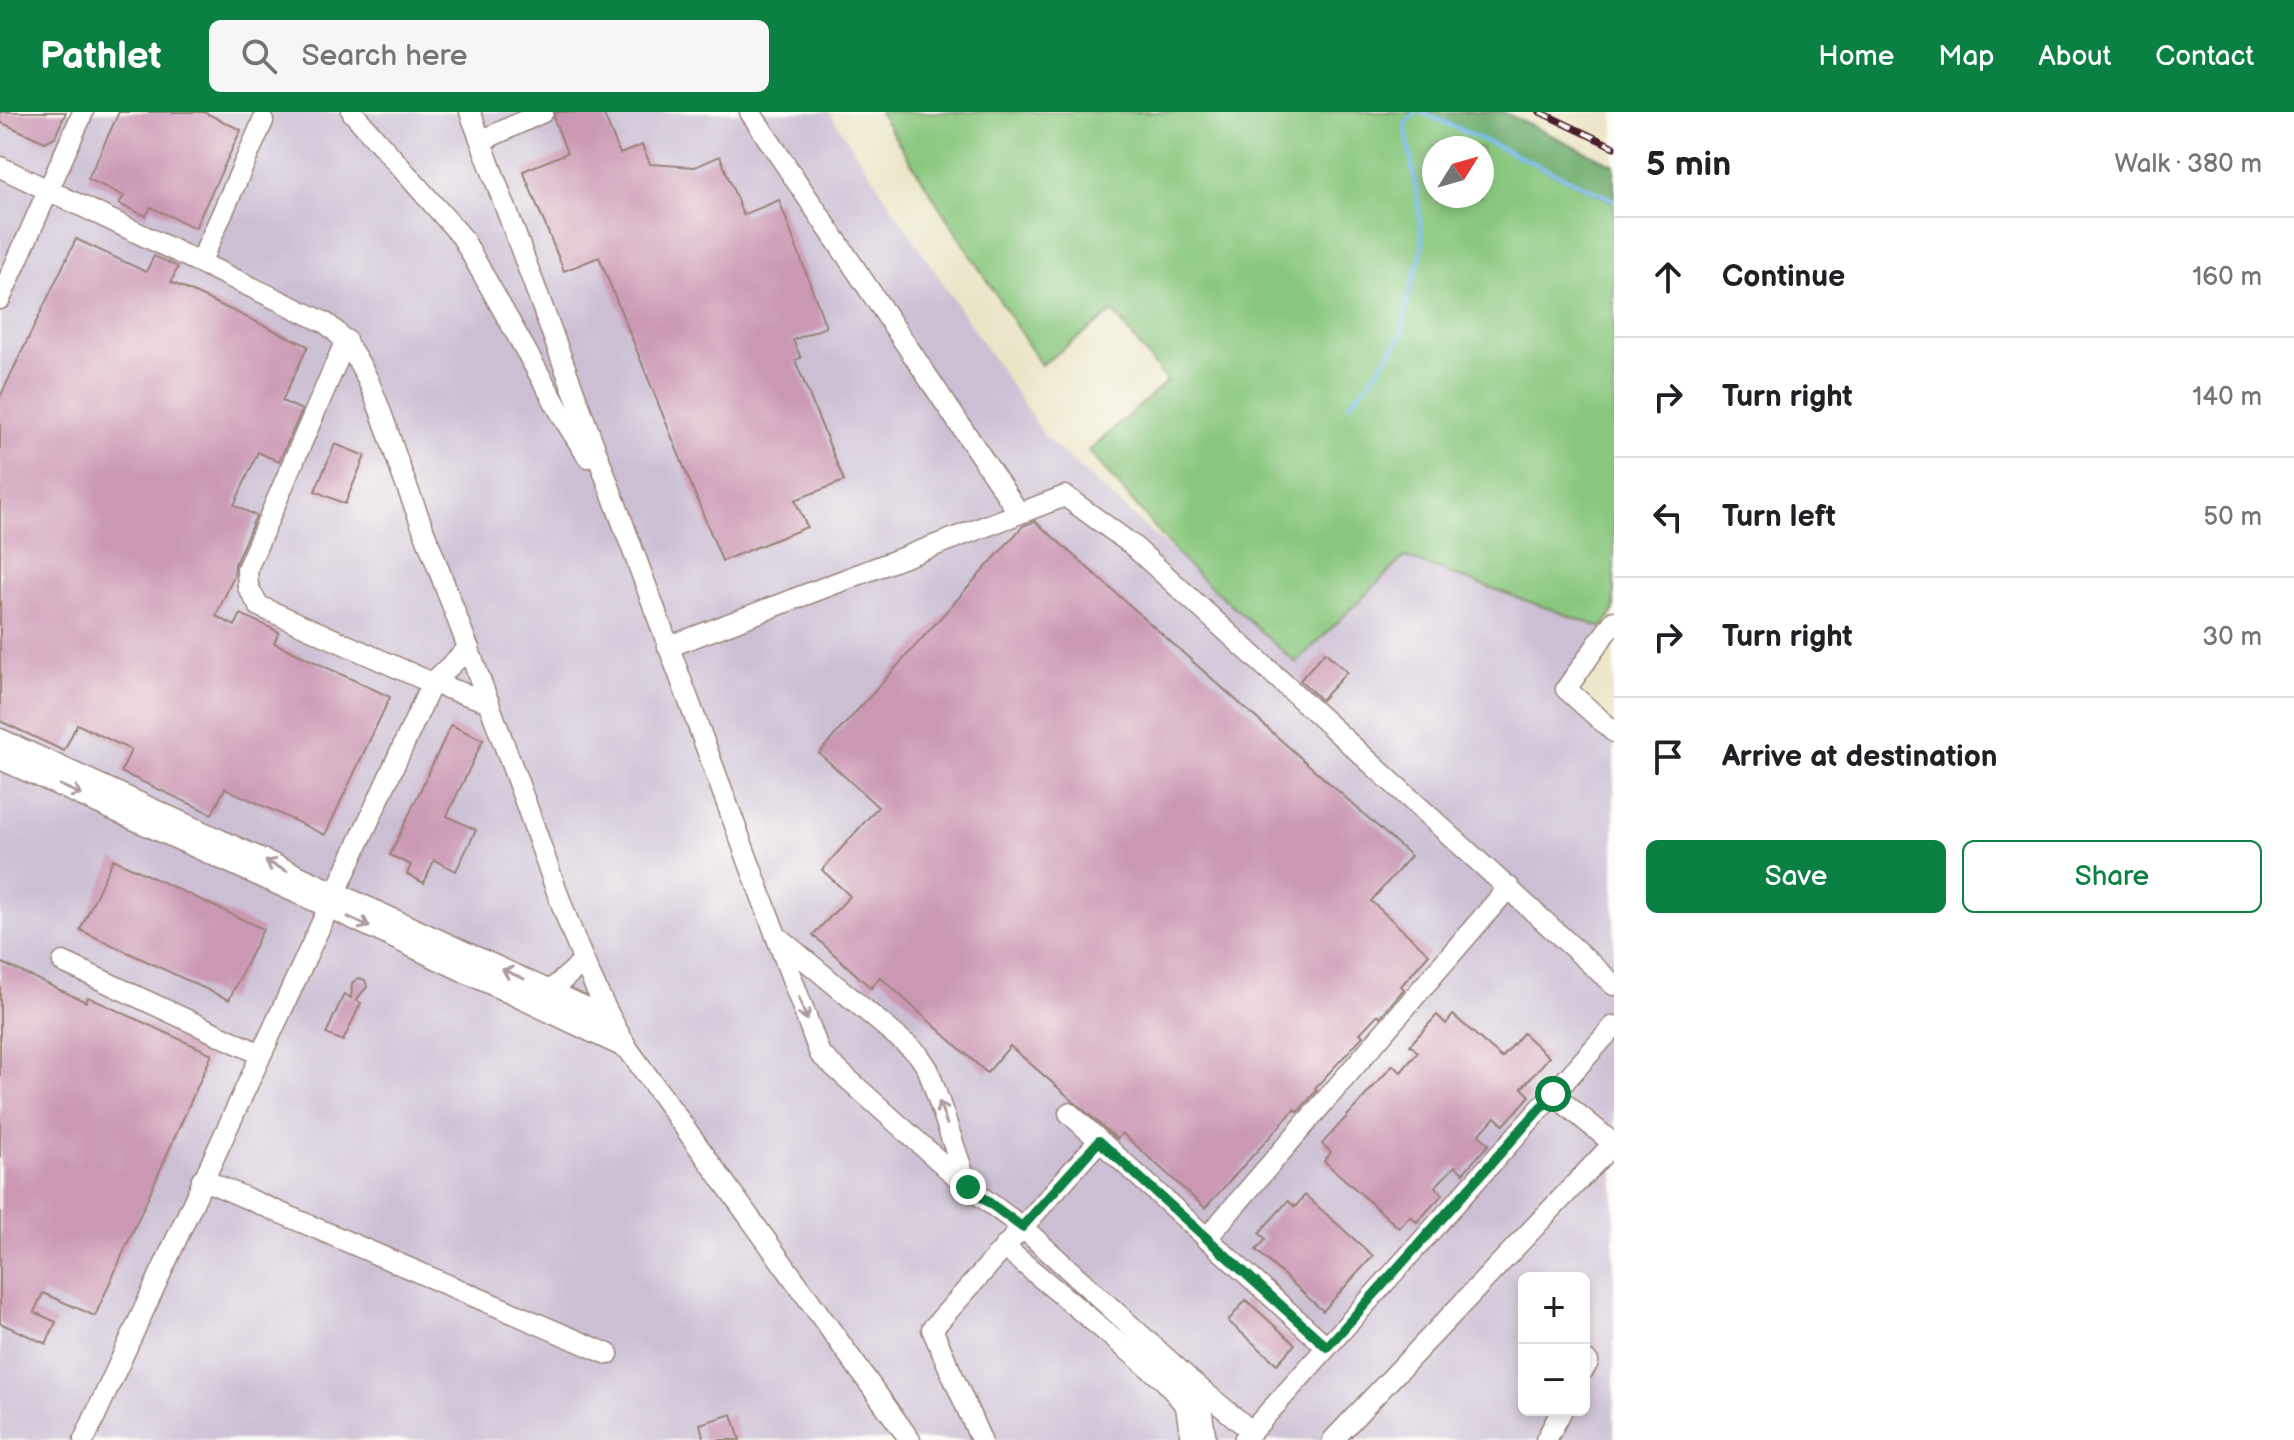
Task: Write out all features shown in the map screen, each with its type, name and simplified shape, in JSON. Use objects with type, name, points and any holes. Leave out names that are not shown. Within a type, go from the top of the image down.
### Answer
[{"type":"lane","points":[[0,299],[83,112]]},
{"type":"lane","points":[[352,112],[462,237],[567,424],[609,487]]},
{"type":"lane","points":[[470,112],[820,1054],[968,1187],[1022,1227],[1177,1376],[1247,1436],[1553,1094],[1610,1037]]},
{"type":"lane","points":[[481,141],[543,112]]},
{"type":"lane","points":[[750,112],[1019,513]]},
{"type":"lane","points":[[201,261],[263,121]]},
{"type":"lane","points":[[0,167],[324,322],[346,340],[373,394],[583,962],[609,1018],[628,1049],[910,1440]]},
{"type":"lane","points":[[346,340],[247,569],[248,587],[259,606],[432,683],[489,702]]},
{"type":"lane","points":[[668,647],[1065,496],[1131,544],[1614,985]]},
{"type":"lane","points":[[1614,621],[1566,689],[1614,732]]},
{"type":"lane","points":[[84,1440],[432,683],[469,648]]},
{"type":"lane","points":[[2,750],[448,954],[628,1049]]},
{"type":"lane","points":[[1206,1239],[1509,887]]},
{"type":"lane","points":[[776,935],[918,1054],[928,1069],[968,1187]]},
{"type":"lane","points":[[448,954],[550,991],[609,1018]]},
{"type":"lane","points":[[63,962],[260,1054]]},
{"type":"lane","points":[[550,991],[583,962]]},
{"type":"lane","points":[[1333,1440],[1614,1144],[1553,1094]]},
{"type":"lane","points":[[1069,1113],[1327,1347]]},
{"type":"lane","points":[[981,1440],[932,1329],[1099,1141]]},
{"type":"lane","points":[[202,1179],[608,1354]]},
{"type":"lane","points":[[1004,1247],[1177,1376],[1202,1414],[1206,1440]]},
{"type":"lane","points":[[1177,1376],[1191,1440]]},
{"type":"lane","points":[[1546,1440],[1559,1416]]},
{"type":"shaded area","points":[[0,112],[829,112],[1045,437],[1295,662],[1404,557],[1603,628],[1566,689],[1614,730],[1614,1440],[0,1440]]},
{"type":"green space","points":[[879,112],[1422,112],[1473,136],[1422,136],[1422,208],[1494,208],[1494,146],[1614,202],[1614,610],[1603,628],[1404,557],[1296,663],[1187,565],[1089,451],[1167,381],[1113,312],[1041,365]]},
{"type":"green space","points":[[1422,112],[1503,112],[1614,165],[1614,201],[1494,145],[1494,136],[1474,136]]},
{"type":"building","points":[[0,112],[66,112],[55,137],[45,142],[0,122]]},
{"type":"building","points":[[119,112],[204,112],[241,130],[195,228],[151,207],[146,216],[119,204],[124,196],[88,179]]},
{"type":"building","points":[[556,112],[603,112],[620,154],[642,145],[650,164],[695,167],[720,156],[743,215],[779,200],[826,327],[793,340],[801,358],[795,360],[844,481],[795,500],[807,527],[722,561],[599,257],[564,271],[523,171],[567,153],[554,119]]},
{"type":"building","points":[[76,239],[146,272],[154,256],[178,267],[171,282],[308,346],[282,401],[302,410],[279,462],[258,452],[234,505],[256,516],[216,616],[235,626],[241,614],[279,632],[274,643],[390,697],[325,835],[225,788],[212,814],[121,772],[131,750],[77,724],[64,751],[0,721],[0,397]]},
{"type":"building","points":[[335,444],[365,456],[345,504],[315,491]]},
{"type":"building","points":[[1035,521],[1411,856],[1371,901],[1429,954],[1401,986],[1404,989],[1380,1017],[1378,1014],[1360,1033],[1363,1036],[1315,1088],[1317,1090],[1298,1112],[1295,1109],[1205,1208],[1122,1133],[1117,1139],[1010,1046],[987,1073],[880,977],[871,988],[813,935],[850,896],[822,870],[878,807],[819,753],[1023,526]]},
{"type":"building","points":[[1325,652],[1347,672],[1321,700],[1300,680]]},
{"type":"building","points":[[451,725],[483,740],[447,816],[476,830],[456,871],[434,860],[424,883],[407,874],[411,865],[390,855]]},
{"type":"building","points":[[113,859],[263,929],[229,1000],[80,930]]},
{"type":"building","points":[[0,962],[86,1002],[88,997],[212,1054],[95,1316],[43,1293],[34,1312],[56,1322],[46,1344],[0,1323]]},
{"type":"building","points":[[358,978],[365,980],[367,987],[356,1000],[361,1003],[343,1041],[326,1034],[344,994],[351,998],[352,983]]},
{"type":"building","points":[[1437,1015],[1446,1024],[1453,1015],[1502,1058],[1523,1033],[1549,1057],[1522,1088],[1530,1096],[1504,1125],[1495,1117],[1479,1135],[1489,1144],[1463,1173],[1455,1166],[1435,1187],[1443,1194],[1417,1222],[1410,1216],[1399,1228],[1324,1161],[1331,1152],[1322,1144],[1393,1065],[1401,1072],[1418,1052],[1410,1045]]},
{"type":"building","points":[[1305,1195],[1373,1256],[1323,1311],[1256,1250],[1266,1239],[1259,1233],[1288,1201],[1295,1207]]},
{"type":"building","points":[[1246,1300],[1295,1344],[1277,1364],[1228,1321]]},
{"type":"building","points":[[732,1414],[740,1440],[704,1440],[700,1424]]},
{"type":"waterway","points":[[1349,404],[1370,381],[1402,335],[1408,298],[1423,246],[1405,123],[1416,112]]},
{"type":"waterway","points":[[1422,112],[1614,200]]},
{"type":"railway","points":[[1540,112],[1614,147]]},
{"type":"route","points":[[968,1187],[1022,1227],[1099,1141],[1327,1347],[1553,1094]]}]
